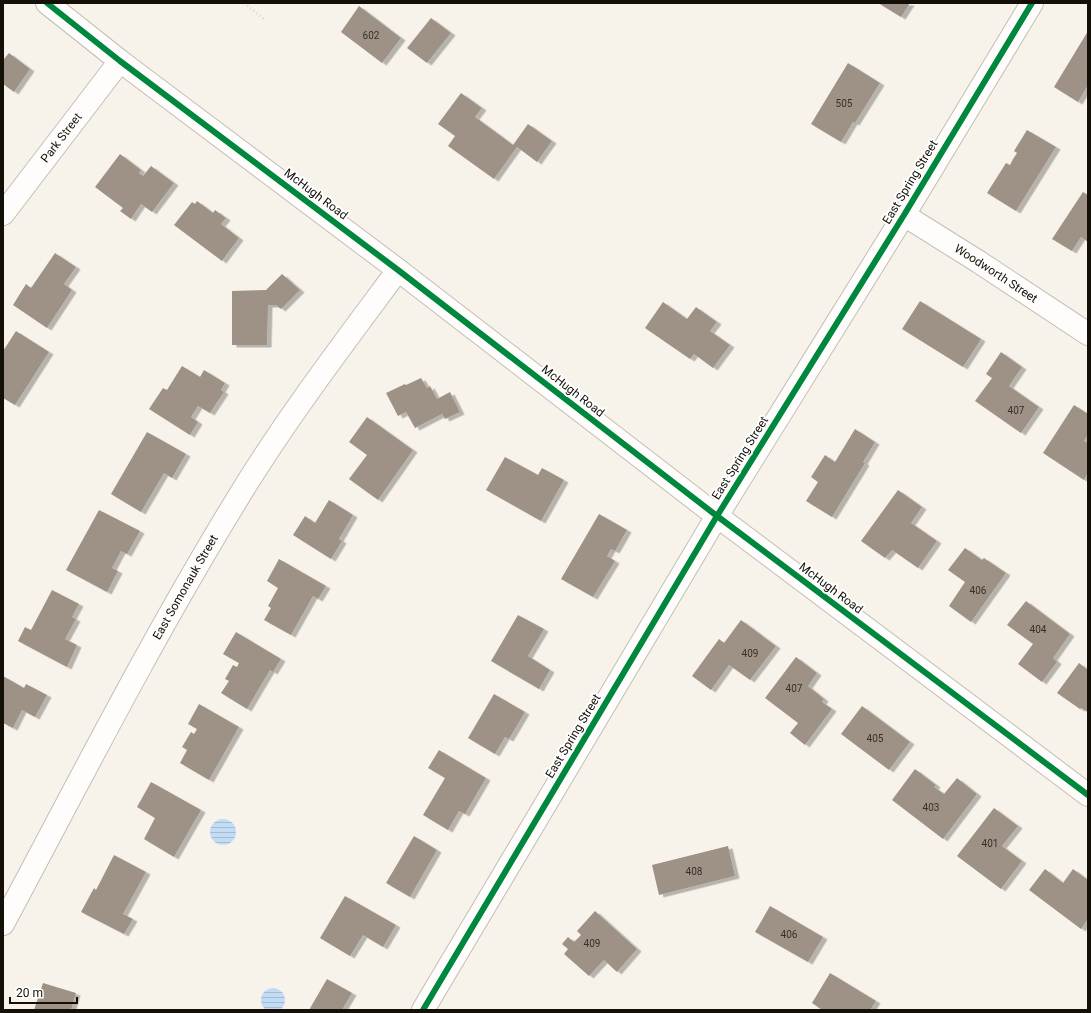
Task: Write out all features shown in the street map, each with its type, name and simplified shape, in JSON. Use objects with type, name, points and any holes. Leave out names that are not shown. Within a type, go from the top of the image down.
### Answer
[{"type":"street","name":"McHugh Road","points":[[47,3],[120,61],[398,270],[717,516],[1088,795]]},
{"type":"street","name":"East Spring Street","points":[[423,1010],[717,516],[904,214],[1032,3]]},
{"type":"street","name":"Park Street","points":[[3,214],[120,61]]},
{"type":"street","name":"Woodworth Street","points":[[904,214],[1088,334]]},
{"type":"street","name":"East Somonauk Street","points":[[3,924],[167,619],[234,504],[306,394],[398,270]]},
{"type":"path","points":[[244,3],[264,19]]},
{"type":"water","points":[[223,819],[232,823],[236,832],[232,841],[223,845],[214,841],[210,832],[214,823]]},
{"type":"water","points":[[273,988],[278,989],[284,995],[284,1005],[278,1011],[273,1012],[268,1011],[262,1005],[261,1000],[262,995],[268,989]]},
{"type":"building","points":[[878,3],[910,3],[901,17]]},
{"type":"building","points":[[359,6],[401,38],[382,63],[341,32]]},
{"type":"building","points":[[431,18],[451,33],[427,63],[407,48]]},
{"type":"building","points":[[1088,31],[1088,85],[1078,102],[1054,87]]},
{"type":"building","points":[[9,53],[30,69],[14,92],[3,84],[3,58],[4,59]]},
{"type":"building","points":[[848,63],[880,83],[855,123],[853,122],[841,142],[811,124]]},
{"type":"building","points":[[461,93],[482,108],[475,117],[513,145],[528,124],[552,141],[537,162],[517,147],[494,179],[448,146],[455,136],[438,124]]},
{"type":"building","points":[[1027,130],[1056,147],[1016,211],[987,193],[1006,163],[1010,165],[1017,153],[1014,151]]},
{"type":"building","points":[[120,154],[141,170],[139,173],[143,176],[151,166],[174,183],[152,212],[141,204],[131,219],[120,211],[123,208],[95,187]]},
{"type":"building","points":[[1083,192],[1088,195],[1088,242],[1081,237],[1072,251],[1052,239]]},
{"type":"building","points":[[197,201],[213,213],[215,210],[226,218],[221,224],[239,238],[222,261],[174,225],[192,202],[195,204]]},
{"type":"building","points":[[55,253],[76,267],[64,284],[72,290],[47,328],[13,305],[26,284],[31,288]]},
{"type":"building","points":[[282,274],[300,290],[281,309],[276,305],[268,305],[267,345],[232,345],[232,291],[266,290]]},
{"type":"building","points":[[920,301],[981,339],[963,367],[902,329]]},
{"type":"building","points":[[663,302],[687,319],[696,307],[717,322],[710,331],[730,345],[713,368],[694,354],[690,359],[645,328]]},
{"type":"building","points":[[16,331],[49,352],[15,405],[3,398],[3,351]]},
{"type":"building","points":[[1001,352],[1022,367],[1009,386],[1039,407],[1021,433],[975,401],[992,378],[986,374]]},
{"type":"building","points":[[182,366],[200,377],[204,370],[225,383],[221,390],[224,392],[210,413],[198,406],[191,417],[198,422],[190,435],[149,409],[163,388],[167,390]]},
{"type":"building","points":[[421,378],[427,388],[430,386],[437,399],[450,392],[460,412],[445,419],[442,414],[415,428],[406,412],[398,416],[386,393]]},
{"type":"building","points":[[1074,405],[1088,414],[1088,434],[1084,441],[1088,443],[1088,473],[1084,480],[1043,453]]},
{"type":"building","points":[[367,417],[413,450],[378,500],[349,479],[367,455],[349,442]]},
{"type":"building","points":[[855,429],[875,442],[863,462],[865,463],[832,517],[806,501],[818,482],[811,477],[825,455],[835,462]]},
{"type":"building","points":[[147,432],[186,454],[172,478],[164,473],[141,512],[111,494]]},
{"type":"building","points":[[505,457],[538,475],[542,468],[564,480],[541,521],[486,490]]},
{"type":"building","points":[[898,490],[922,507],[911,523],[937,541],[918,568],[892,550],[885,558],[861,541]]},
{"type":"building","points":[[329,500],[353,515],[339,539],[342,541],[331,559],[293,535],[305,516],[315,523]]},
{"type":"building","points":[[99,510],[140,531],[127,554],[121,551],[112,568],[118,571],[107,592],[66,570]]},
{"type":"building","points":[[599,514],[627,530],[615,551],[611,549],[607,556],[615,561],[593,597],[561,579]]},
{"type":"building","points":[[965,548],[982,560],[984,558],[1006,573],[971,622],[949,606],[965,582],[948,570]]},
{"type":"building","points":[[279,559],[326,586],[318,599],[313,596],[291,635],[264,620],[271,608],[268,606],[278,588],[267,581]]},
{"type":"building","points":[[52,590],[79,604],[72,617],[76,619],[65,639],[77,645],[67,667],[18,641],[25,627],[31,630]]},
{"type":"building","points":[[1026,601],[1070,634],[1053,658],[1057,662],[1042,682],[1018,664],[1033,644],[1007,625]]},
{"type":"building","points":[[518,615],[544,629],[528,656],[550,670],[539,689],[491,661]]},
{"type":"building","points":[[741,620],[776,646],[750,680],[729,665],[711,690],[692,676],[719,639],[724,643]]},
{"type":"building","points":[[236,632],[281,659],[273,672],[270,670],[247,709],[221,693],[229,681],[225,679],[233,665],[237,667],[239,663],[223,654]]},
{"type":"building","points":[[796,657],[817,673],[808,686],[824,699],[822,702],[832,709],[805,745],[790,733],[798,723],[765,698]]},
{"type":"building","points":[[1079,663],[1088,670],[1088,712],[1081,708],[1080,709],[1057,693]]},
{"type":"building","points":[[3,676],[24,688],[26,684],[47,695],[35,717],[22,710],[13,728],[3,723]]},
{"type":"building","points":[[494,694],[525,712],[509,739],[505,737],[495,754],[468,738]]},
{"type":"building","points":[[199,704],[239,727],[209,780],[180,763],[187,750],[182,747],[191,732],[194,734],[197,729],[188,724]]},
{"type":"building","points":[[862,706],[910,742],[889,770],[841,734]]},
{"type":"building","points":[[439,750],[486,778],[465,814],[459,811],[448,830],[423,815],[445,778],[428,768]]},
{"type":"building","points":[[915,769],[936,785],[934,787],[944,794],[957,778],[977,794],[943,839],[892,800]]},
{"type":"building","points":[[151,782],[201,810],[174,857],[144,839],[155,818],[137,807]]},
{"type":"building","points":[[994,808],[1018,826],[1002,846],[1022,861],[1001,889],[957,856]]},
{"type":"building","points":[[414,836],[437,850],[410,897],[386,883]]},
{"type":"building","points":[[728,846],[735,876],[659,895],[652,865]]},
{"type":"building","points":[[114,855],[146,872],[123,914],[133,919],[124,934],[81,912],[94,888],[96,890]]},
{"type":"building","points":[[1045,869],[1063,883],[1073,869],[1088,880],[1088,919],[1081,929],[1029,890]]},
{"type":"building","points":[[345,896],[396,925],[383,947],[363,935],[350,956],[320,938]]},
{"type":"building","points":[[770,906],[823,937],[808,962],[755,932]]},
{"type":"building","points":[[595,911],[637,949],[617,972],[604,960],[589,976],[564,954],[568,949],[562,944],[568,937],[574,942],[581,935],[577,931]]},
{"type":"building","points":[[830,973],[876,1001],[870,1010],[822,1010],[812,1003]]},
{"type":"building","points":[[327,979],[352,993],[342,1010],[309,1010]]},
{"type":"building","points":[[43,983],[76,993],[71,1010],[34,1010]]},
{"type":"cycle path","points":[[47,3],[120,61],[398,270],[717,516],[1088,795]]},
{"type":"cycle path","points":[[423,1010],[717,516],[904,215],[1032,3]]}]
